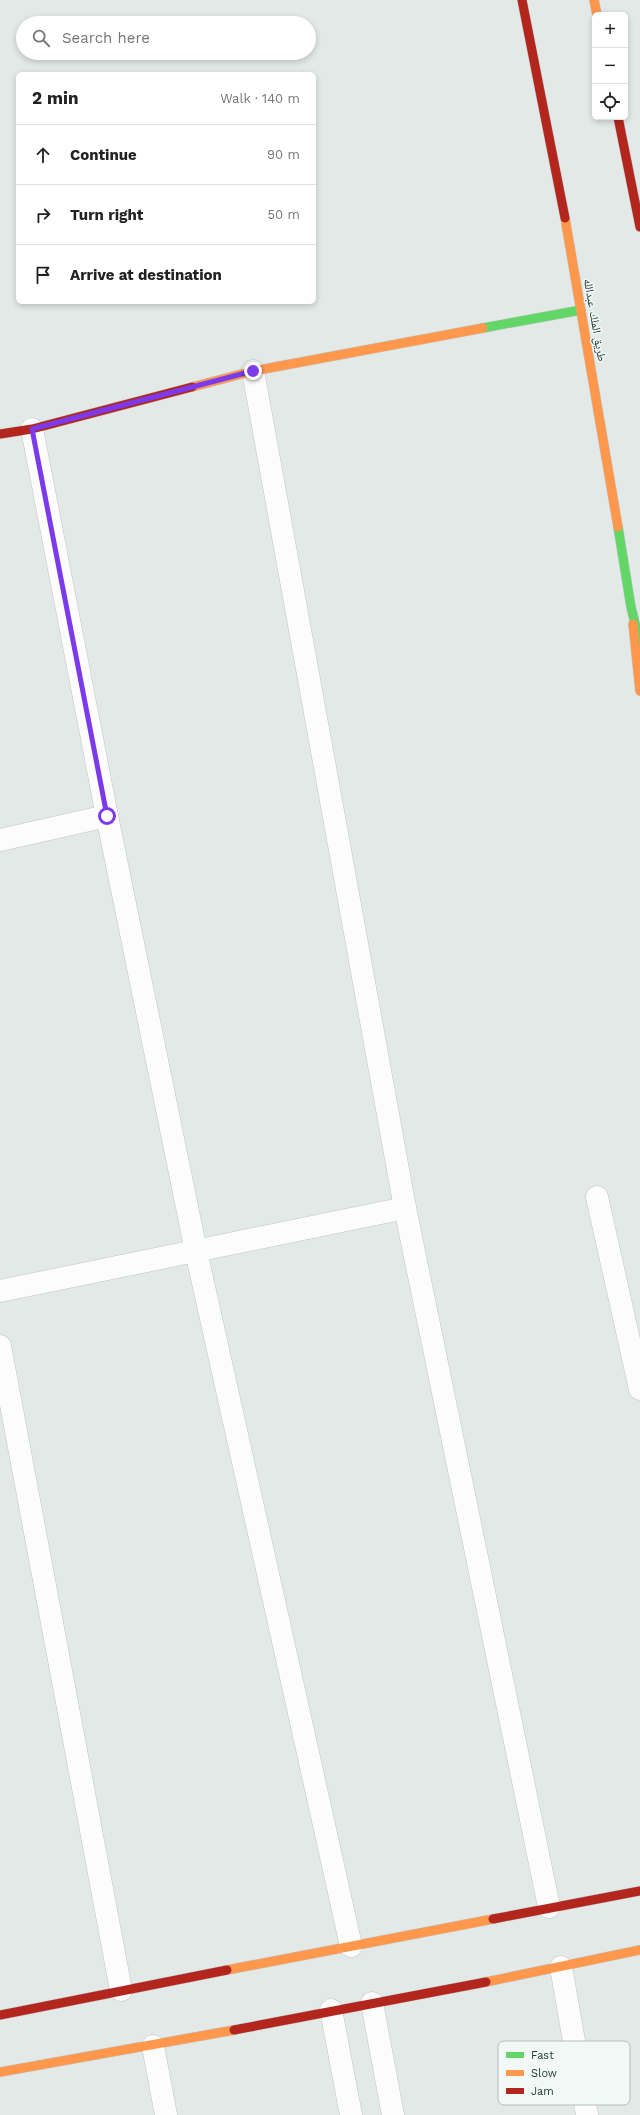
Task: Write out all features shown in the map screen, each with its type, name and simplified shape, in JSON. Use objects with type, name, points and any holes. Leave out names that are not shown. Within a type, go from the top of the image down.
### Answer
[{"type":"main road","name":"طريق الملك عبدالله","points":[[522,0],[581,310],[631,607],[640,644]]},
{"type":"main road","points":[[594,0],[596,12]]},
{"type":"main road","points":[[619,120],[640,227]]},
{"type":"main road","points":[[0,434],[32,429],[253,371],[581,310]]},
{"type":"main road","points":[[631,607],[640,691]]},
{"type":"main road","points":[[0,2015],[121,1990],[640,1890]]},
{"type":"main road","points":[[0,2072],[154,2046],[331,2010],[561,1967],[640,1950]]},
{"type":"street","points":[[253,371],[405,1208],[549,1907]]},
{"type":"street","points":[[32,429],[107,816],[196,1251],[351,1946]]},
{"type":"street","points":[[0,840],[107,816]]},
{"type":"street","points":[[597,1197],[640,1389]]},
{"type":"street","points":[[0,1291],[405,1208]]},
{"type":"street","points":[[0,1346],[121,1990]]},
{"type":"street","points":[[561,1967],[574,2041]]},
{"type":"street","points":[[372,2003],[393,2115]]},
{"type":"street","points":[[331,2010],[351,2115]]},
{"type":"street","points":[[154,2046],[166,2115]]},
{"type":"street","points":[[585,2105],[587,2115]]},
{"type":"traffic: fast","points":[[483,328],[581,310]]},
{"type":"traffic: fast","points":[[618,527],[631,607],[640,644]]},
{"type":"traffic: slow","points":[[594,0],[596,12]]},
{"type":"traffic: slow","points":[[565,218],[618,527]]},
{"type":"traffic: slow","points":[[192,387],[253,371],[483,328]]},
{"type":"traffic: slow","points":[[633,624],[640,691]]},
{"type":"traffic: slow","points":[[227,1970],[493,1919]]},
{"type":"traffic: slow","points":[[486,1982],[640,1950]]},
{"type":"traffic: slow","points":[[0,2072],[234,2030]]},
{"type":"traffic: jam","points":[[522,0],[565,218]]},
{"type":"traffic: jam","points":[[619,120],[640,227]]},
{"type":"traffic: jam","points":[[0,434],[32,429],[192,387]]},
{"type":"traffic: jam","points":[[493,1919],[640,1891]]},
{"type":"traffic: jam","points":[[0,2015],[227,1970]]},
{"type":"traffic: jam","points":[[234,2030],[486,1982]]},
{"type":"route","points":[[107,816],[32,429],[253,371]]}]
